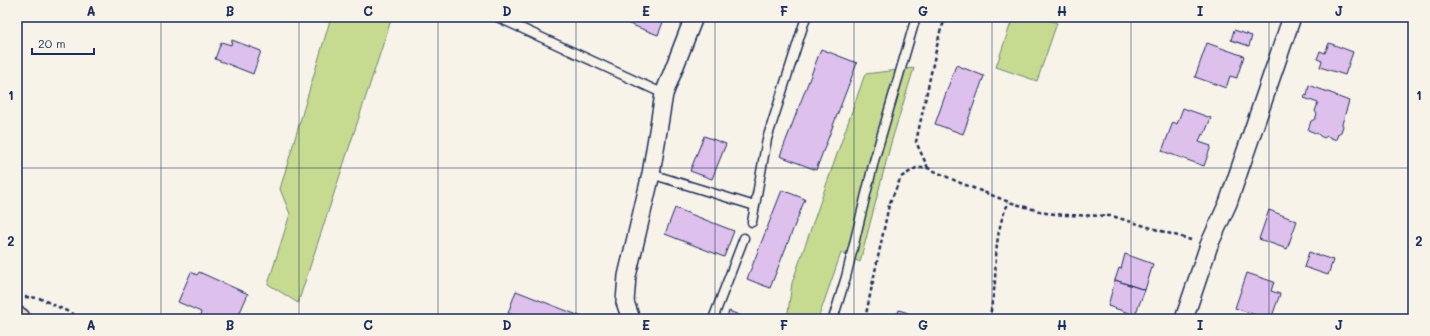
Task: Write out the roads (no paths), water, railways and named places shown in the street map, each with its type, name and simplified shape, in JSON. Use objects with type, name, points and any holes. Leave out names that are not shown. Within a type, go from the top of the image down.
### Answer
[{"type":"street","points":[[631,319],[625,302],[627,276],[651,174],[664,94],[694,17]]},
{"type":"street","points":[[1184,319],[1209,245],[1228,203],[1292,17]]},
{"type":"lane","points":[[497,17],[664,94]]},
{"type":"lane","points":[[752,222],[767,139],[806,17]]},
{"type":"lane","points":[[833,319],[846,277],[874,161],[916,17]]},
{"type":"lane","points":[[651,174],[755,206]]},
{"type":"lane","points":[[713,319],[744,238]]}]
